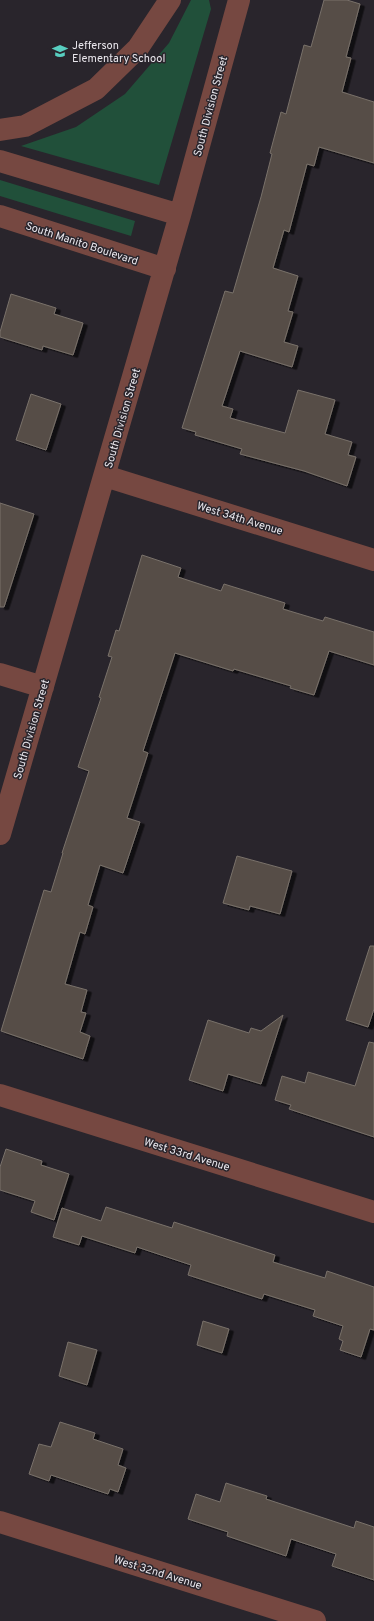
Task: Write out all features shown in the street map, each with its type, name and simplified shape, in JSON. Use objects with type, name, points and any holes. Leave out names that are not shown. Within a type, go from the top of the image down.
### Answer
[{"type":"street","points":[[0,130],[25,126],[96,89],[138,48],[170,0]]},
{"type":"street","name":"South Division Street","points":[[0,834],[165,269],[239,0]]},
{"type":"street","points":[[0,161],[180,215]]},
{"type":"street","name":"South Manito Boulevard","points":[[0,216],[165,269]]},
{"type":"street","name":"West 34th Avenue","points":[[105,476],[374,560]]},
{"type":"street","points":[[0,674],[43,687]]},
{"type":"street","name":"West 33rd Avenue","points":[[0,1095],[374,1212]]},
{"type":"street","name":"West 32nd Avenue","points":[[0,1522],[315,1621]]},
{"type":"green space","points":[[191,0],[209,0],[211,9],[159,185],[21,146],[76,127],[125,94],[169,43]]},
{"type":"green space","points":[[0,180],[135,221],[131,236],[0,196]]},
{"type":"building","points":[[324,0],[347,0],[360,4],[346,57],[351,58],[342,92],[374,102],[374,163],[319,147],[314,166],[307,164],[289,232],[284,230],[273,268],[298,276],[288,311],[293,312],[284,342],[298,346],[292,367],[240,351],[222,406],[233,409],[230,418],[285,433],[298,390],[335,400],[325,434],[352,442],[348,455],[356,457],[347,486],[304,471],[240,454],[242,449],[195,435],[196,432],[182,428],[225,291],[233,293],[261,197],[272,154],[270,153],[281,112],[286,114],[304,45],[311,47]]},
{"type":"building","points":[[11,294],[56,308],[54,314],[83,323],[73,355],[43,346],[42,350],[0,337],[0,332]]},
{"type":"building","points":[[31,394],[61,404],[46,450],[16,440]]},
{"type":"building","points":[[0,503],[34,514],[4,607],[0,607]]},
{"type":"building","points":[[142,555],[181,568],[178,577],[221,591],[224,584],[285,603],[283,609],[323,621],[325,617],[374,632],[374,665],[329,651],[314,695],[290,688],[291,686],[234,669],[233,671],[175,653],[143,751],[148,753],[127,818],[140,822],[123,873],[100,865],[88,905],[93,907],[85,934],[80,932],[65,984],[87,990],[81,1012],[86,1013],[80,1032],[90,1036],[83,1059],[1,1031],[44,890],[51,892],[89,771],[78,767],[101,698],[99,697],[112,657],[108,656],[116,630],[119,631]]},
{"type":"building","points":[[237,856],[292,871],[280,914],[250,906],[249,910],[223,903]]},
{"type":"building","points":[[370,946],[374,946],[374,1009],[368,1027],[346,1020]]},
{"type":"building","points":[[283,1015],[261,1084],[228,1074],[223,1091],[189,1080],[208,1020],[249,1033],[251,1028],[261,1031]]},
{"type":"building","points":[[369,1042],[374,1043],[374,1137],[289,1109],[291,1105],[275,1100],[282,1076],[305,1083],[308,1072],[355,1086]]},
{"type":"building","points":[[6,1149],[42,1161],[41,1165],[69,1174],[54,1220],[31,1212],[35,1201],[0,1190],[0,1167]]},
{"type":"building","points":[[106,1207],[172,1228],[174,1222],[275,1255],[273,1262],[325,1278],[327,1271],[374,1287],[374,1330],[370,1329],[361,1357],[340,1350],[343,1341],[339,1339],[343,1326],[313,1316],[315,1310],[264,1294],[262,1299],[188,1275],[191,1265],[137,1247],[135,1253],[82,1236],[79,1245],[53,1237],[62,1208],[101,1221]]},
{"type":"building","points":[[203,1321],[229,1329],[222,1353],[197,1345]]},
{"type":"building","points":[[68,1342],[97,1350],[87,1385],[59,1376]]},
{"type":"building","points":[[60,1422],[95,1433],[93,1439],[123,1449],[118,1465],[126,1468],[118,1492],[110,1489],[108,1494],[51,1475],[49,1481],[29,1474],[39,1444],[51,1447]]},
{"type":"building","points":[[226,1483],[267,1496],[266,1499],[354,1528],[356,1521],[374,1527],[374,1580],[332,1566],[336,1554],[291,1539],[286,1556],[227,1536],[228,1532],[188,1519],[196,1494],[220,1502]]},
{"type":"place","name":"Jefferson Elementary School","points":[[60,51]]}]
